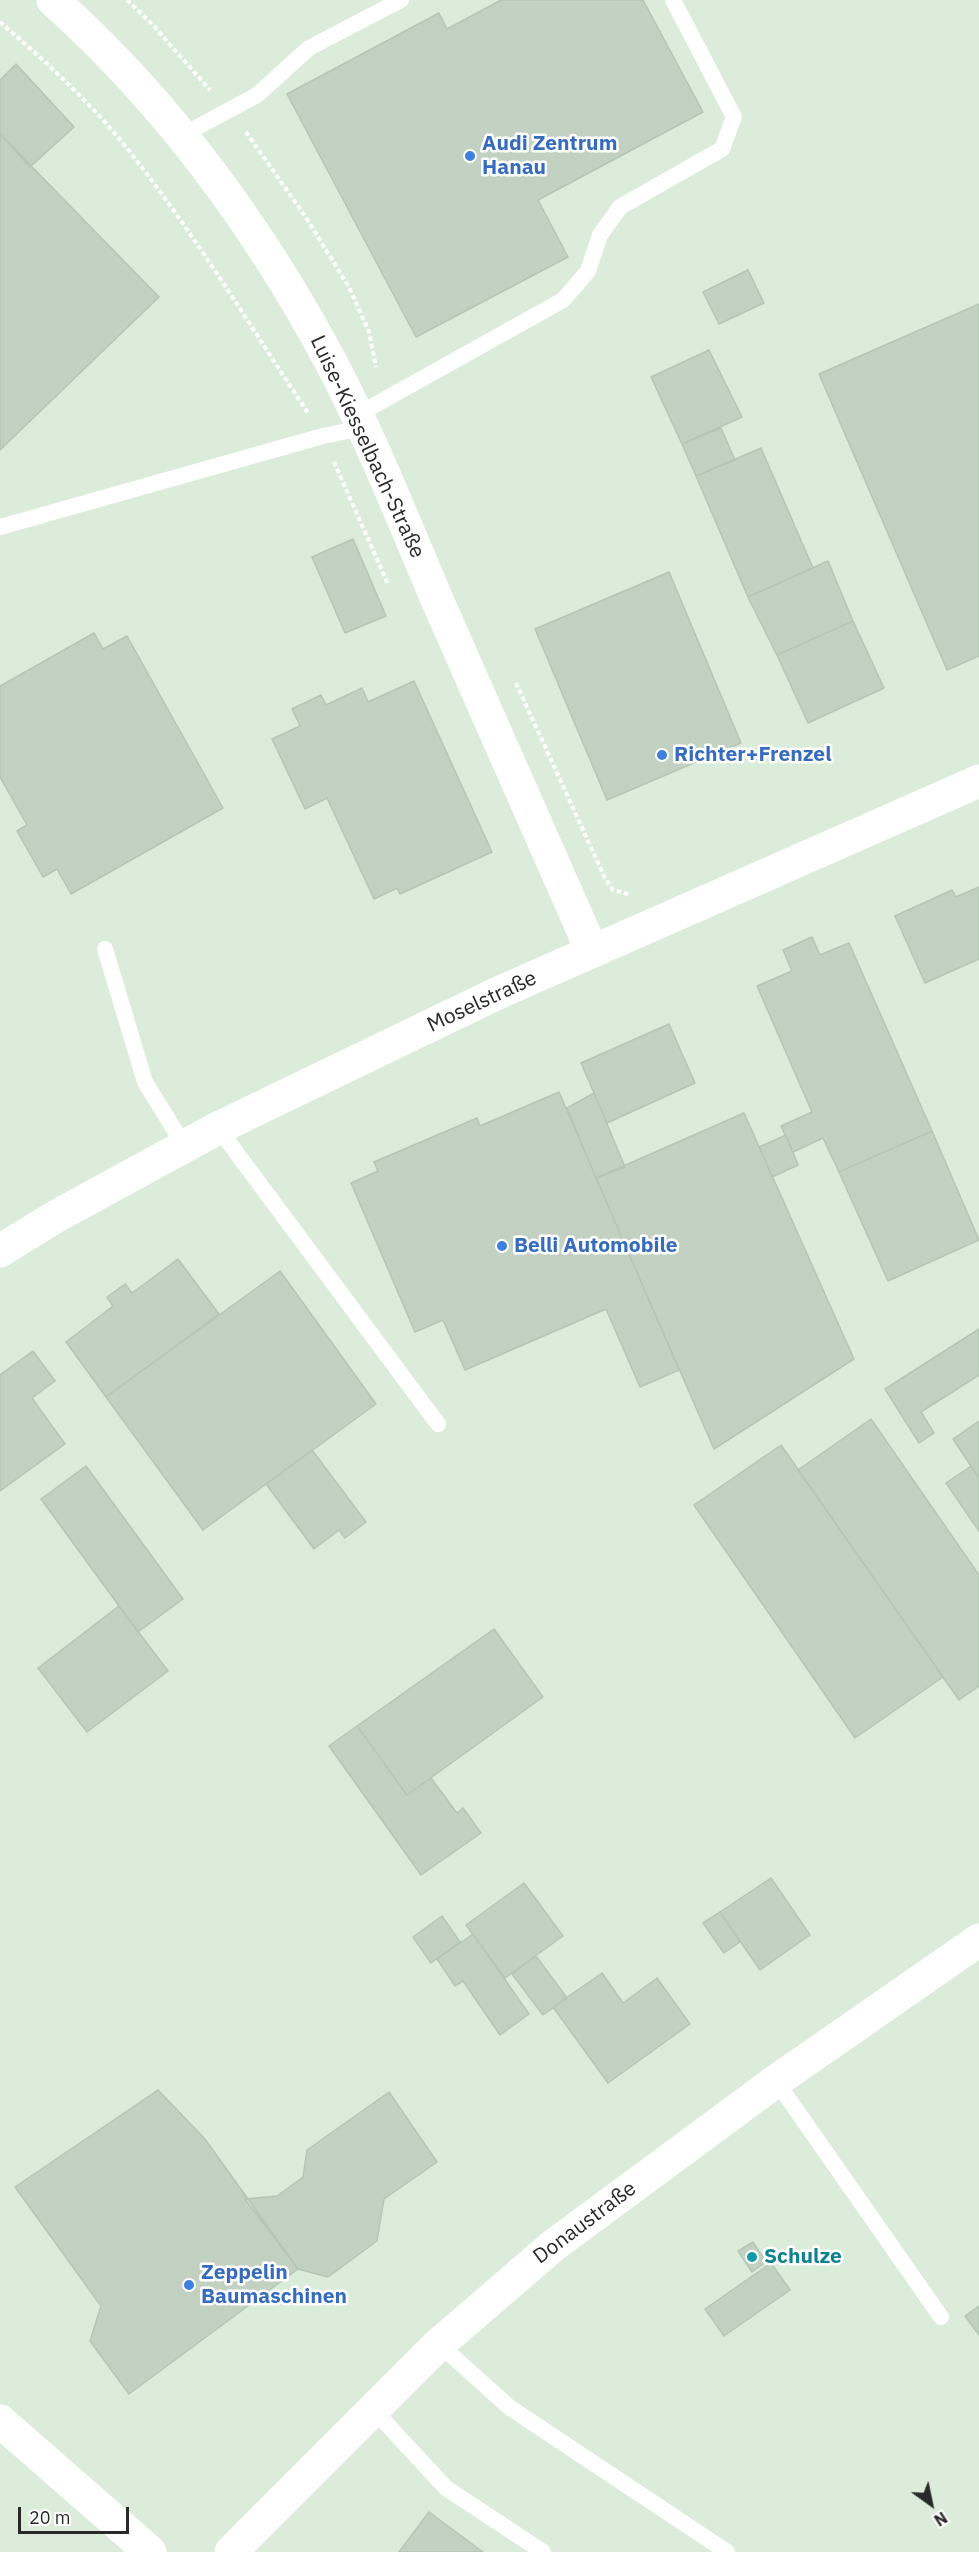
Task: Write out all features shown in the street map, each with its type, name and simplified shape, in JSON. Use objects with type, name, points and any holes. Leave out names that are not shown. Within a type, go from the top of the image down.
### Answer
[{"type":"street","name":"Luise-Kiesselbach-Straße","points":[[53,0],[140,84],[183,135],[245,218],[313,330],[359,422],[592,951]]},
{"type":"street","name":"Moselstraße","points":[[0,1251],[55,1216],[218,1128],[498,993],[979,781]]},
{"type":"street","name":"Donaustraße","points":[[231,2552],[372,2408],[439,2344],[554,2245],[776,2081],[979,1940]]},
{"type":"street","points":[[0,2421],[150,2552]]},
{"type":"lane","points":[[183,135],[257,95],[309,48],[400,0]]},
{"type":"lane","points":[[0,527],[323,436],[359,422],[388,399],[563,300],[588,271],[600,235],[620,207],[722,149],[734,117],[674,0]]},
{"type":"lane","points":[[105,949],[145,1082],[185,1147]]},
{"type":"lane","points":[[218,1128],[438,1424]]},
{"type":"lane","points":[[776,2081],[941,2317]]},
{"type":"lane","points":[[439,2344],[509,2408],[727,2552]]},
{"type":"lane","points":[[372,2408],[446,2488],[543,2552]]},
{"type":"path","points":[[127,0],[152,23],[229,112],[305,216],[349,287],[369,332],[375,365],[388,399]]},
{"type":"building","name":"Audi Zentrum Hanau","points":[[501,0],[643,0],[703,112],[538,200],[568,257],[416,337],[287,94],[439,13],[447,29]]},
{"type":"building","points":[[16,64],[74,127],[30,167],[0,134],[0,80]]},
{"type":"building","points":[[0,134],[159,297],[0,450]]},
{"type":"building","points":[[748,270],[764,303],[719,324],[703,292]]},
{"type":"building","points":[[979,304],[979,656],[947,670],[819,374]]},
{"type":"building","points":[[709,350],[742,417],[682,444],[651,377]]},
{"type":"building","points":[[721,428],[735,460],[696,476],[682,444]]},
{"type":"building","points":[[761,448],[813,568],[748,597],[696,476]]},
{"type":"building","points":[[353,539],[386,616],[345,633],[312,557]]},
{"type":"building","points":[[828,561],[853,621],[777,655],[748,597]]},
{"type":"building","points":[[669,572],[741,743],[607,800],[535,629]]},
{"type":"building","points":[[853,621],[884,688],[808,723],[777,655]]},
{"type":"building","points":[[94,633],[103,649],[127,636],[223,808],[71,894],[57,869],[43,877],[17,831],[27,825],[0,777],[0,686]]},
{"type":"building","points":[[414,681],[492,852],[400,894],[397,888],[374,899],[327,798],[305,809],[272,739],[300,726],[292,709],[321,695],[326,705],[362,688],[368,702]]},
{"type":"building","points":[[979,887],[979,959],[925,983],[895,916],[952,890],[956,897]]},
{"type":"building","points":[[812,937],[820,955],[849,943],[932,1131],[839,1172],[823,1138],[793,1152],[781,1126],[812,1112],[757,986],[792,971],[783,950]]},
{"type":"building","points":[[669,1024],[695,1083],[607,1123],[581,1063]]},
{"type":"building","name":"Belli Automobile","points":[[559,1092],[679,1370],[640,1387],[606,1309],[465,1370],[443,1320],[415,1332],[351,1183],[378,1171],[374,1162],[477,1118],[480,1126]]},
{"type":"building","points":[[594,1093],[625,1167],[596,1178],[567,1108]]},
{"type":"building","points":[[744,1113],[854,1359],[714,1449],[596,1178]]},
{"type":"building","points":[[932,1131],[979,1240],[888,1281],[839,1172]]},
{"type":"building","points":[[786,1135],[798,1165],[772,1177],[759,1147]]},
{"type":"building","points":[[178,1259],[219,1314],[106,1397],[66,1342],[113,1306],[107,1297],[125,1284],[132,1293]]},
{"type":"building","points":[[280,1271],[376,1404],[203,1530],[106,1397]]},
{"type":"building","points":[[979,1329],[979,1375],[921,1412],[934,1433],[919,1443],[885,1389]]},
{"type":"building","points":[[33,1351],[55,1381],[32,1398],[65,1444],[0,1491],[0,1375]]},
{"type":"building","points":[[871,1419],[979,1575],[979,1686],[959,1700],[798,1470]]},
{"type":"building","points":[[979,1421],[979,1478],[953,1439]]},
{"type":"building","points":[[781,1445],[943,1677],[855,1738],[694,1505]]},
{"type":"building","points":[[312,1450],[366,1522],[345,1538],[339,1530],[314,1549],[266,1484]]},
{"type":"building","points":[[86,1466],[183,1599],[138,1632],[41,1499]]},
{"type":"building","points":[[971,1466],[979,1478],[979,1531],[946,1483]]},
{"type":"building","points":[[119,1606],[168,1671],[87,1732],[38,1668]]},
{"type":"building","points":[[494,1629],[543,1697],[407,1795],[357,1726]]},
{"type":"building","points":[[357,1726],[407,1795],[431,1778],[457,1813],[463,1808],[481,1833],[421,1875],[329,1746]]},
{"type":"building","points":[[771,1878],[810,1935],[760,1970],[720,1912]]},
{"type":"building","points":[[524,1883],[563,1936],[505,1978],[466,1925]]},
{"type":"building","points":[[720,1912],[740,1942],[724,1953],[703,1923]]},
{"type":"building","points":[[442,1916],[460,1942],[431,1963],[413,1937]]},
{"type":"building","points":[[473,1934],[529,2014],[500,2035],[463,1981],[455,1986],[437,1959]]},
{"type":"building","points":[[536,1956],[567,1998],[543,2015],[512,1974]]},
{"type":"building","points":[[602,1973],[623,2003],[657,1978],[690,2024],[608,2083],[553,2007]]},
{"type":"building","points":[[158,2090],[205,2139],[298,2269],[129,2394],[90,2341],[101,2306],[15,2187]]},
{"type":"building","points":[[389,2092],[437,2162],[384,2199],[377,2241],[328,2277],[298,2269],[245,2199],[277,2196],[303,2177],[307,2150]]},
{"type":"building","name":"Schulze","points":[[753,2242],[766,2262],[752,2272],[738,2251]]},
{"type":"building","points":[[771,2263],[790,2290],[724,2336],[705,2309]]},
{"type":"building","points":[[979,2306],[979,2335],[965,2316]]},
{"type":"building","points":[[429,2512],[483,2552],[399,2552]]},
{"type":"place","name":"Audi Zentrum Hanau","points":[[470,156]]},
{"type":"place","name":"Richter+Frenzel","points":[[662,755]]},
{"type":"place","name":"Belli Automobile","points":[[502,1246]]},
{"type":"place","name":"Schulze","points":[[752,2257]]},
{"type":"place","name":"Zeppelin Baumaschinen","points":[[189,2285]]}]
